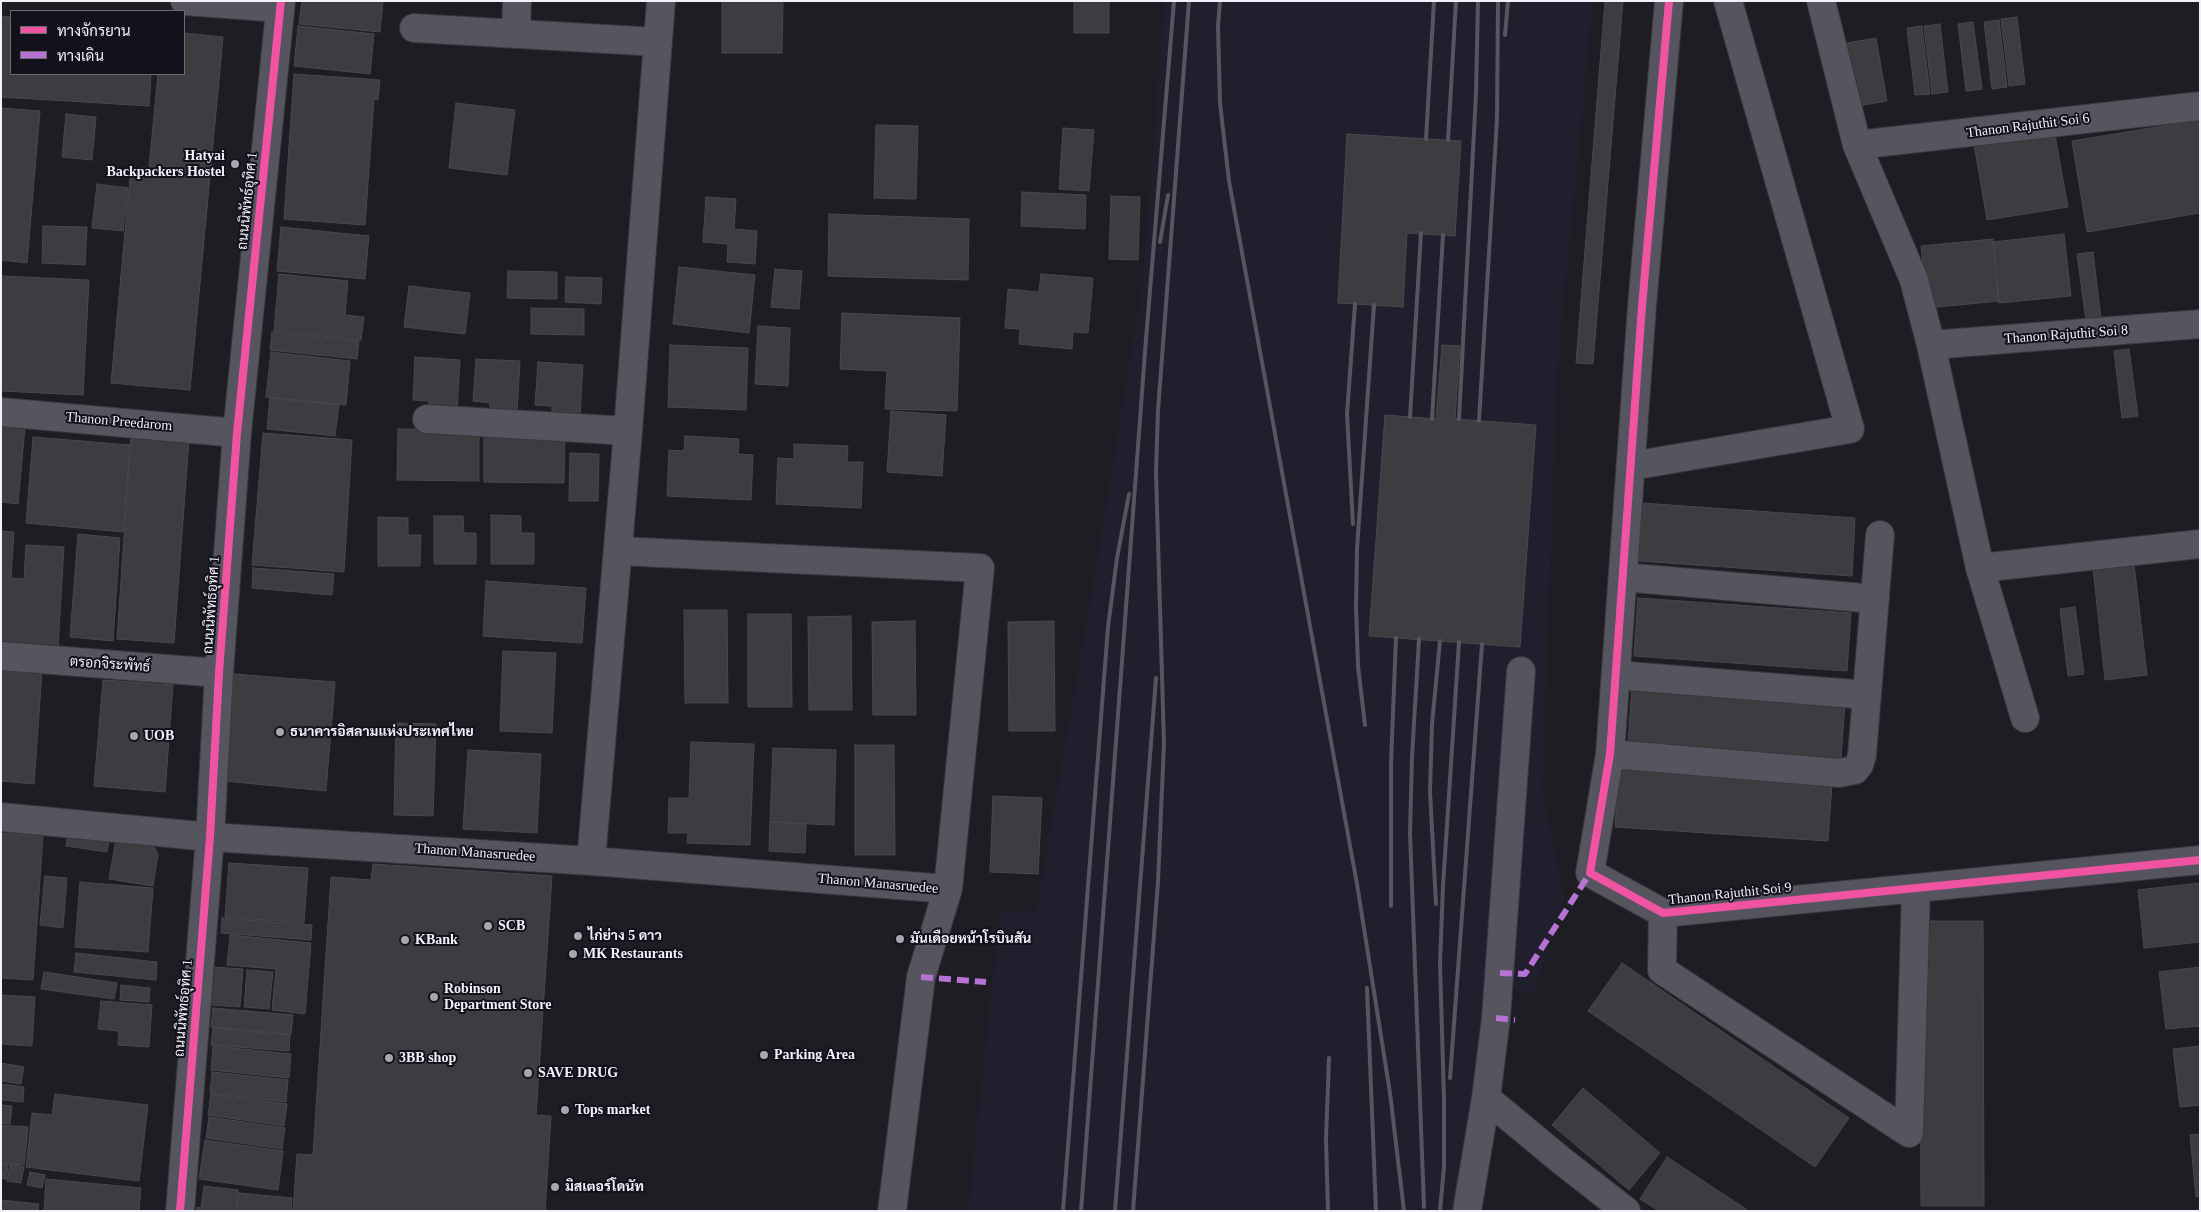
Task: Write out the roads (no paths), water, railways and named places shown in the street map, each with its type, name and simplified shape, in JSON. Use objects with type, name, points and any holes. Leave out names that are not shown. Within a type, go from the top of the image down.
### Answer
[{"type":"street","points":[[185,1],[281,5]]},
{"type":"street","points":[[516,33],[518,1]]},
{"type":"street","points":[[591,861],[628,431],[661,1]]},
{"type":"street","name":"Thanon Rajuthit Soi 9","points":[[1669,1],[1642,306],[1610,754],[1590,873],[1663,913],[2200,860]]},
{"type":"street","points":[[1631,466],[1850,429],[1728,1]]},
{"type":"street","points":[[1820,1],[1857,146],[1914,280],[1931,345],[1980,568],[2025,718]]},
{"type":"street","name":"ถนนนิพัทธ์อุทิศ 1","points":[[180,1211],[210,836],[219,673],[238,433],[281,5]]},
{"type":"street","points":[[414,28],[658,42]]},
{"type":"street","name":"Thanon Rajuthit Soi 6","points":[[1857,146],[2200,106]]},
{"type":"street","name":"Thanon Rajuthit Soi 8","points":[[1931,345],[2200,324]]},
{"type":"street","name":"Thanon Preedarom","points":[[1,412],[238,433]]},
{"type":"street","points":[[428,419],[628,431]]},
{"type":"street","points":[[1610,754],[1847,772],[1855,770],[1859,765],[1862,755],[1880,535]]},
{"type":"street","points":[[1980,568],[2200,544]]},
{"type":"street","points":[[618,551],[980,568],[948,889],[921,977],[892,1211]]},
{"type":"street","points":[[1623,577],[1875,599]]},
{"type":"street","name":"ตรอกจิระพัทธ์","points":[[1,656],[219,673]]},
{"type":"street","points":[[1467,1211],[1486,1098],[1496,1018],[1521,671]]},
{"type":"street","points":[[1616,675],[1867,695]]},
{"type":"street","name":"Thanon Manasruedee","points":[[1,817],[210,836],[591,861],[948,889]]},
{"type":"street","points":[[1663,913],[1662,970],[1909,1133],[1916,888]]},
{"type":"street","points":[[1486,1098],[1626,1211]]},
{"type":"railway","points":[[1081,1211],[1146,339],[1174,1]]},
{"type":"railway","points":[[1133,1211],[1158,882],[1164,743],[1156,473],[1158,410],[1189,1]]},
{"type":"railway","points":[[1220,1],[1218,26],[1220,103],[1229,181],[1357,884],[1390,1093],[1404,1211]]},
{"type":"railway","points":[[1426,139],[1434,1]]},
{"type":"railway","points":[[1448,140],[1456,1]]},
{"type":"railway","points":[[1459,419],[1476,93],[1478,1]]},
{"type":"railway","points":[[1479,421],[1497,119],[1498,1]]},
{"type":"railway","points":[[1505,35],[1508,1]]},
{"type":"railway","points":[[1160,242],[1168,195]]},
{"type":"railway","points":[[1410,417],[1421,233]]},
{"type":"railway","points":[[1432,419],[1443,235]]},
{"type":"railway","points":[[1353,524],[1347,414],[1355,304]]},
{"type":"railway","points":[[1365,725],[1358,666],[1357,549],[1374,305]]},
{"type":"railway","points":[[1063,1211],[1108,627],[1117,558],[1129,494]]},
{"type":"railway","points":[[1391,906],[1391,763],[1396,638]]},
{"type":"railway","points":[[1419,639],[1412,757],[1410,833],[1424,1207]]},
{"type":"railway","points":[[1436,904],[1430,791],[1432,724],[1440,641]]},
{"type":"railway","points":[[1440,1211],[1444,1167],[1440,963],[1443,886],[1459,642]]},
{"type":"railway","points":[[1450,1078],[1482,644]]},
{"type":"railway","points":[[1115,1211],[1156,678]]},
{"type":"railway","points":[[1367,988],[1376,1211]]},
{"type":"railway","points":[[1328,1211],[1326,1139],[1329,1058]]},
{"type":"place","name":"Hatyai Backpackers Hostel","points":[[235,164]]},
{"type":"place","name":"ธนาคารอิสลามแห่งประเทศไทย","points":[[280,732]]},
{"type":"place","name":"UOB","points":[[134,736]]},
{"type":"place","name":"SCB","points":[[488,926]]},
{"type":"place","name":"ไก่ย่าง 5 ดาว","points":[[578,936]]},
{"type":"place","name":"มันเดือยหน้าโรบินสัน","points":[[900,939]]},
{"type":"place","name":"KBank","points":[[405,940]]},
{"type":"place","name":"MK Restaurants","points":[[573,954]]},
{"type":"place","name":"Robinson Department Store","points":[[434,997]]},
{"type":"place","name":"Parking Area","points":[[764,1055]]},
{"type":"place","name":"3BB shop","points":[[389,1058]]},
{"type":"place","name":"SAVE DRUG","points":[[528,1073]]},
{"type":"place","name":"Tops market","points":[[565,1110]]},
{"type":"place","name":"มิสเตอร์โดนัท","points":[[555,1187]]}]
